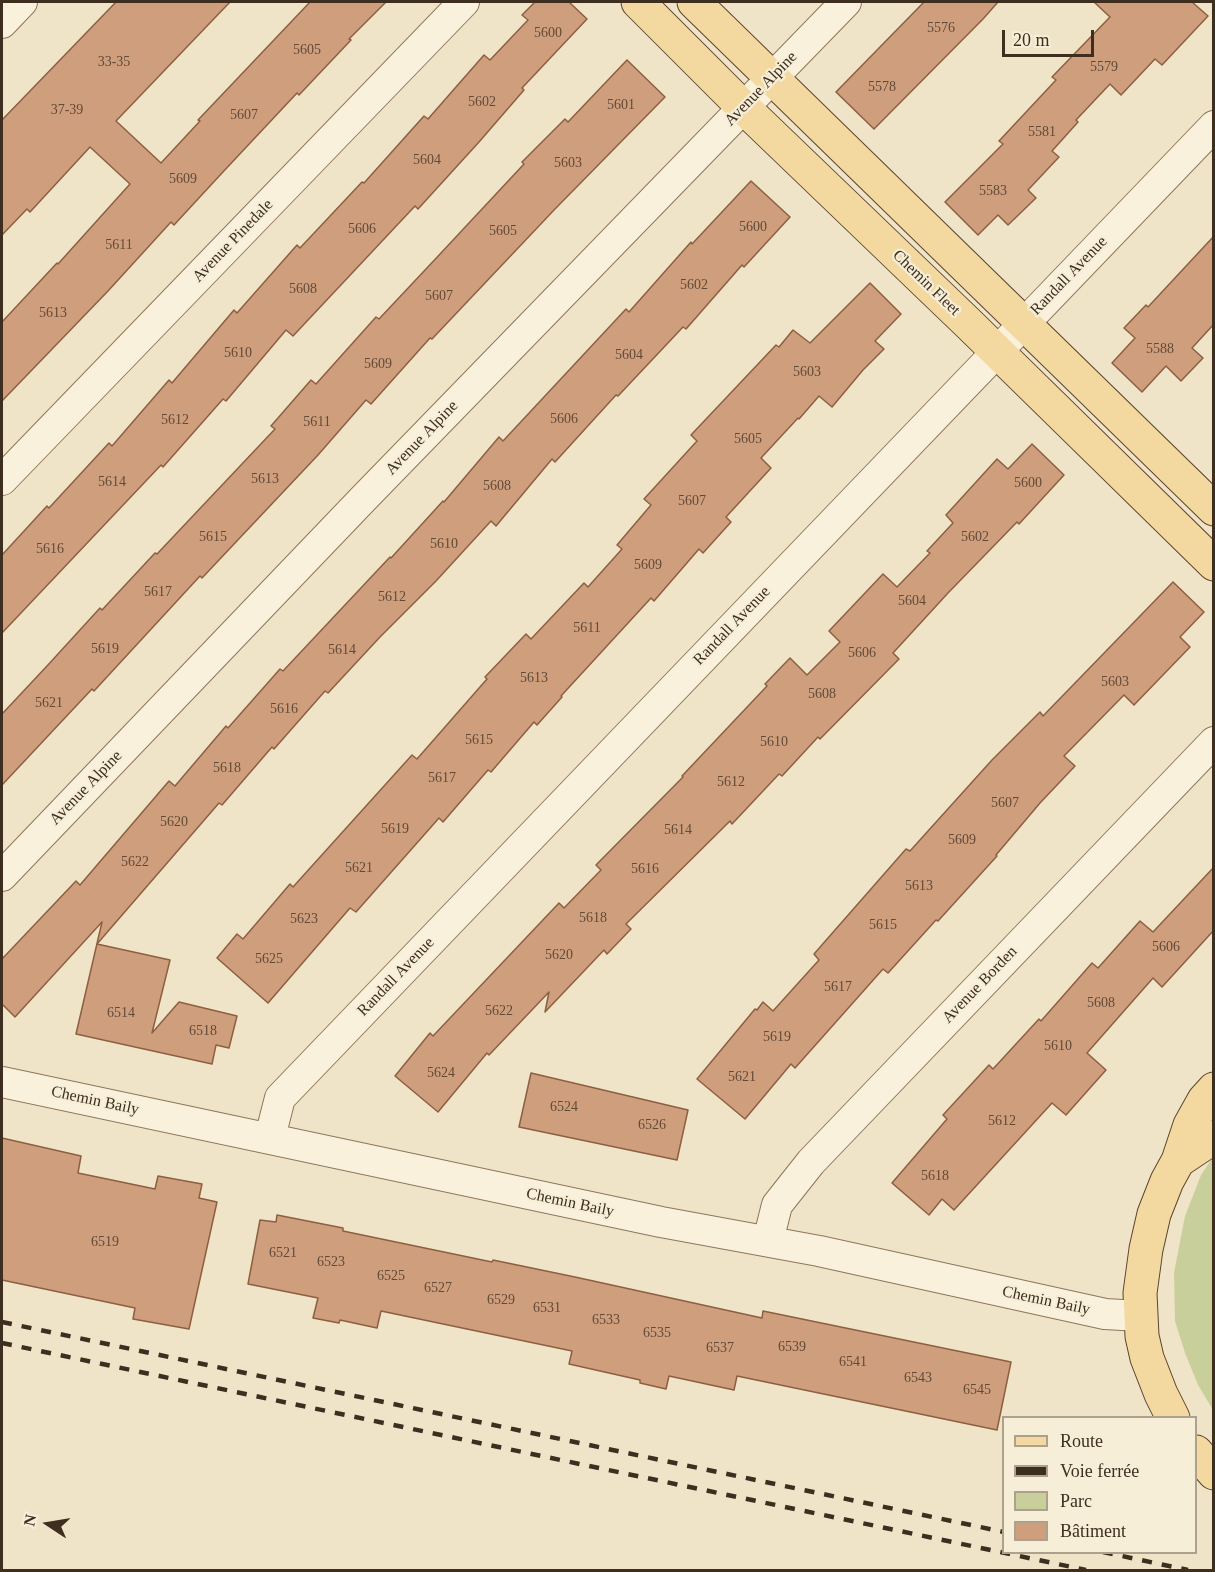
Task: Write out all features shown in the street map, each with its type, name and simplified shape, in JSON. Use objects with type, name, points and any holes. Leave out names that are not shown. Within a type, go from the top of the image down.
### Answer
[{"type":"main road","name":"Chemin Fleet","points":[[638,2],[743,107],[1214,564]]},
{"type":"main road","points":[[694,2],[1214,509]]},
{"type":"main road","points":[[1172,1416],[1147,1358],[1140,1316],[1140,1293],[1148,1234],[1160,1198],[1178,1161],[1190,1125],[1204,1100],[1214,1089]]},
{"type":"main road","points":[[1178,1161],[1214,1137]]},
{"type":"main road","points":[[1197,1453],[1214,1473]]},
{"type":"street","points":[[2,23],[22,2]]},
{"type":"street","name":"Avenue Pinedale","points":[[2,480],[464,2]]},
{"type":"street","name":"Avenue Alpine","points":[[2,876],[354,508],[846,2]]},
{"type":"street","name":"Randall Avenue","points":[[270,1137],[280,1098],[1214,126]]},
{"type":"street","name":"Avenue Borden","points":[[768,1241],[777,1205],[818,1154],[1214,742]]},
{"type":"street","name":"Chemin Baily","points":[[2,1082],[270,1137],[649,1220],[768,1241],[1105,1314],[1140,1316]]},
{"type":"green space","points":[[1213,1157],[1213,1410],[1198,1385],[1175,1321],[1174,1273],[1185,1216],[1201,1175]]},
{"type":"building","points":[[116,2],[230,2],[116,121],[161,163],[200,121],[198,120],[310,2],[386,2],[299,95],[297,93],[174,225],[171,222],[2,401],[2,322],[130,184],[90,147],[30,212],[27,209],[2,235],[2,120]]},
{"type":"building","points":[[535,2],[569,2],[587,19],[522,88],[524,90],[418,209],[415,206],[293,336],[286,330],[226,401],[223,399],[163,467],[161,465],[2,633],[2,555],[109,443],[112,446],[169,380],[172,383],[234,310],[237,313],[297,245],[300,248],[362,182],[364,183],[424,116],[428,119],[484,55],[490,60],[528,20],[522,15]]},
{"type":"building","points":[[924,2],[998,2],[874,129],[836,92]]},
{"type":"building","points":[[1094,2],[1192,2],[1208,16],[1162,65],[1155,59],[1121,95],[1110,84],[1076,120],[1078,122],[1052,151],[1059,157],[1028,190],[1036,198],[1008,225],[998,215],[978,235],[945,202],[1003,144],[999,141],[1056,80],[1052,77],[1110,17]]},
{"type":"building","points":[[627,60],[665,97],[432,339],[430,338],[371,404],[366,400],[318,455],[202,578],[200,576],[94,691],[92,689],[2,785],[2,714],[100,608],[102,610],[155,553],[157,554],[275,429],[271,426],[311,380],[316,384],[376,317],[379,319],[524,164],[522,162],[565,119],[568,122]]},
{"type":"building","points":[[751,181],[790,217],[744,267],[742,265],[686,329],[683,327],[618,396],[616,395],[555,462],[552,459],[496,526],[491,521],[328,693],[325,691],[222,805],[219,803],[97,944],[170,960],[152,1033],[179,1002],[237,1016],[229,1048],[216,1045],[212,1064],[76,1034],[102,922],[15,1017],[2,1004],[2,959],[76,881],[80,885],[169,781],[175,786],[226,726],[228,728],[280,669],[283,671],[444,502],[499,437],[503,441],[626,309],[629,312],[691,242],[692,244]]},
{"type":"building","points":[[1214,236],[1214,324],[1192,348],[1203,358],[1181,381],[1166,366],[1142,392],[1112,363],[1135,338],[1124,328],[1146,305],[1148,307]]},
{"type":"building","points":[[870,283],[901,314],[875,341],[884,349],[832,407],[819,396],[761,458],[771,468],[726,517],[731,522],[703,553],[699,549],[654,601],[651,598],[537,725],[534,722],[491,772],[488,770],[443,822],[439,818],[356,912],[350,908],[268,1003],[217,958],[237,934],[243,939],[290,884],[293,887],[412,755],[417,759],[487,679],[485,677],[526,634],[531,639],[584,583],[588,587],[622,549],[617,545],[651,505],[644,499],[697,441],[691,435],[776,345],[779,347],[793,330],[810,343]]},
{"type":"building","points":[[1032,444],[1064,475],[1019,524],[1017,522],[948,593],[893,653],[899,659],[820,739],[818,737],[782,776],[779,774],[732,824],[730,821],[626,924],[631,929],[607,954],[604,950],[545,1012],[549,992],[489,1055],[487,1053],[438,1112],[395,1076],[430,1033],[433,1036],[559,903],[564,908],[601,870],[596,865],[683,777],[790,658],[807,675],[840,642],[829,631],[883,574],[897,587],[930,553],[927,551],[953,523],[946,515],[997,459],[1008,469]]},
{"type":"building","points":[[1173,582],[1204,612],[1180,637],[1190,647],[1134,705],[1124,695],[1064,756],[1075,766],[938,921],[936,920],[888,973],[883,969],[795,1068],[791,1064],[745,1119],[697,1079],[755,1009],[757,1010],[763,1002],[773,1011],[819,960],[814,954],[906,849],[910,851],[992,760],[1040,712],[1043,716]]},
{"type":"building","points":[[1214,867],[1214,930],[1162,987],[1153,978],[1087,1053],[1106,1070],[1066,1115],[1052,1103],[954,1210],[942,1199],[929,1215],[892,1183],[947,1119],[943,1115],[989,1065],[993,1069],[1039,1019],[1041,1021],[1092,963],[1098,968],[1140,921],[1153,932]]},
{"type":"building","points":[[531,1073],[688,1110],[677,1160],[519,1127]]},
{"type":"building","points":[[2,1138],[81,1156],[78,1173],[155,1189],[158,1176],[202,1184],[199,1198],[217,1202],[189,1329],[133,1319],[135,1308],[2,1280]]},
{"type":"building","points":[[277,1215],[343,1228],[343,1231],[575,1277],[762,1318],[763,1311],[1011,1362],[997,1430],[737,1376],[734,1390],[669,1376],[666,1389],[640,1383],[640,1380],[569,1364],[572,1351],[381,1311],[377,1328],[340,1320],[339,1323],[313,1318],[318,1298],[248,1284],[260,1220],[276,1222]]},
{"type":"railway","points":[[2,1322],[1002,1532]]},
{"type":"railway","points":[[2,1343],[1002,1552]]},
{"type":"railway","points":[[1010,1554],[1086,1570]]},
{"type":"railway","points":[[1112,1554],[1188,1570]]}]
